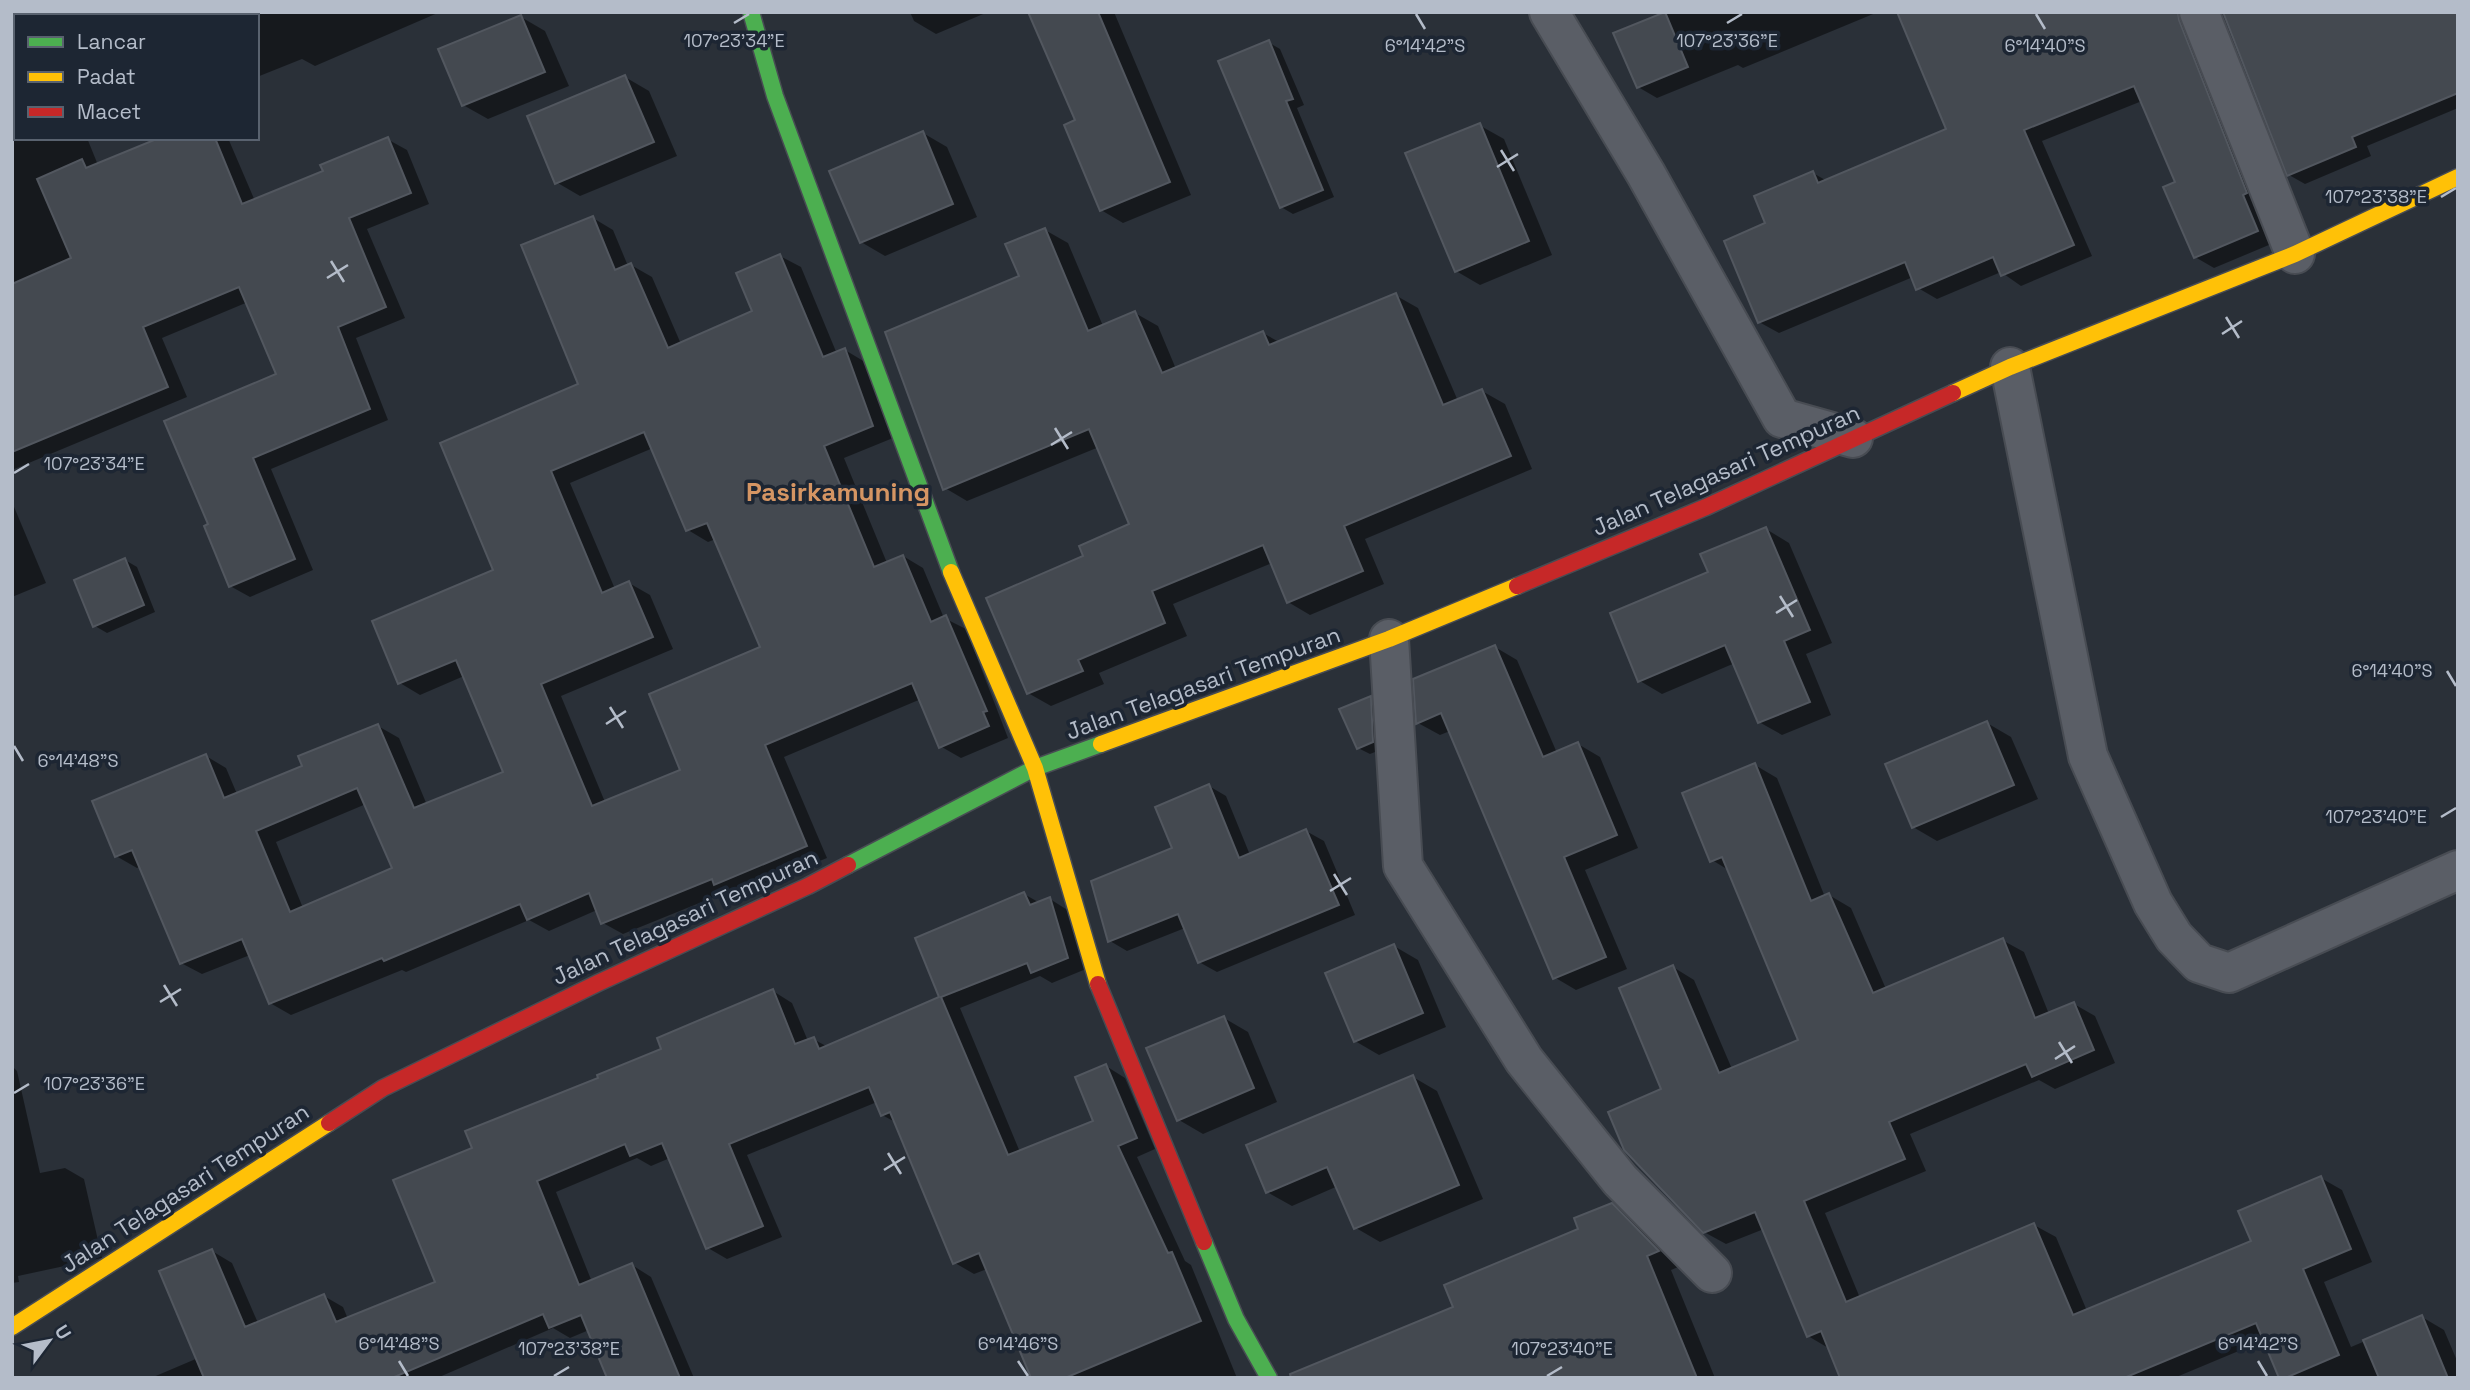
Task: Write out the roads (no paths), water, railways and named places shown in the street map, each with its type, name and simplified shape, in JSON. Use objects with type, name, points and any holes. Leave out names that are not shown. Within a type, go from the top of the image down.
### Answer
[{"type":"street","points":[[751,12],[775,96],[947,564],[1035,768],[1102,998],[1236,1319],[1269,1378]]},
{"type":"street","points":[[1549,12],[1646,174],[1782,418],[1853,438]]},
{"type":"street","points":[[2199,12],[2295,254]]},
{"type":"street","name":"Jalan Telagasari Tempuran","points":[[12,1327],[383,1088],[598,983],[808,886],[1035,768],[1390,639],[1706,507],[2010,368],[2295,254],[2458,177]]},
{"type":"street","points":[[2010,368],[2088,756],[2153,903],[2174,937],[2199,963],[2230,973],[2458,870]]},
{"type":"street","points":[[1390,639],[1403,866],[1524,1059],[1620,1180],[1712,1273]]},
{"type":"district","name":"Pasirkamuning","points":[[838,492]]}]
